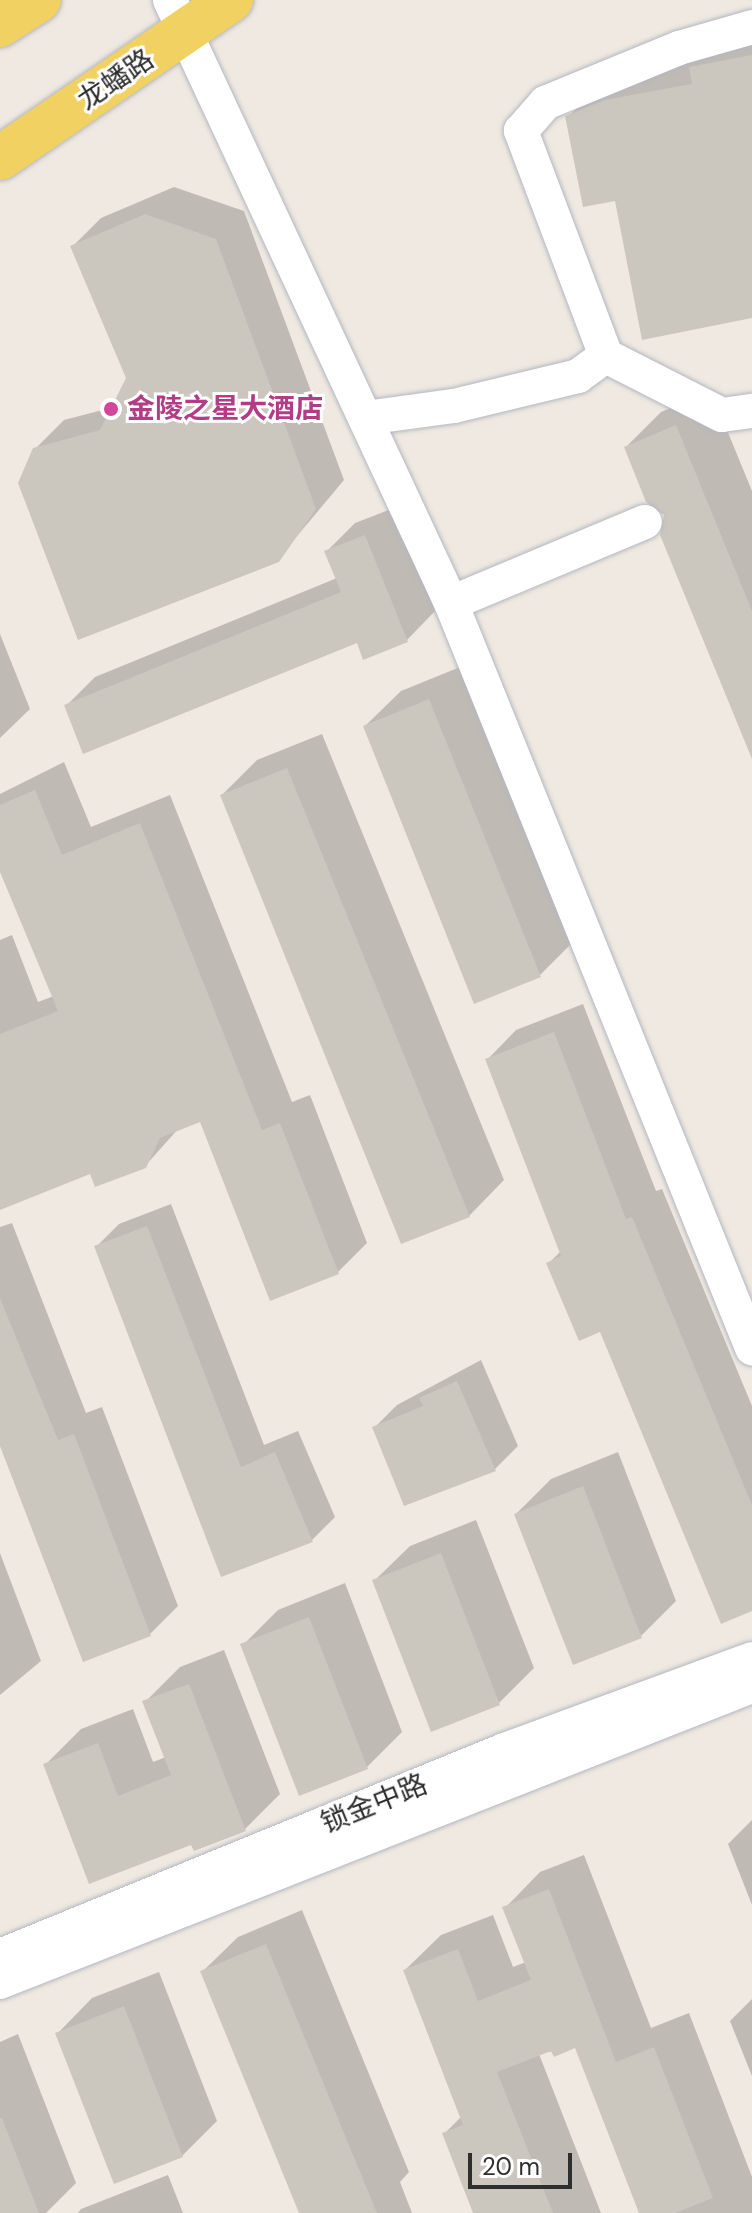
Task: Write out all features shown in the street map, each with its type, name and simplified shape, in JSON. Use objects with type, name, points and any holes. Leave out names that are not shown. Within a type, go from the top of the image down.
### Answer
[{"type":"main road","points":[[0,25],[39,0]]},
{"type":"main road","name":"龙蟠路","points":[[0,158],[178,16],[231,0]]},
{"type":"street","points":[[178,16],[451,603],[752,1348]]},
{"type":"street","points":[[752,27],[679,48],[545,103],[521,131],[606,356],[722,415],[752,411]]},
{"type":"street","points":[[365,418],[454,406],[578,376],[606,356]]},
{"type":"street","points":[[451,603],[645,522]]},
{"type":"street","name":"锁金中路","points":[[0,1956],[502,1751],[752,1659]]},
{"type":"street","name":"锁金中路","points":[[0,1982],[752,1686]]},
{"type":"building","points":[[752,55],[752,318],[642,340],[615,201],[583,207],[565,116],[604,100],[692,84],[689,67]]},
{"type":"building","points":[[145,214],[216,239],[316,509],[279,562],[78,640],[18,483],[33,448],[100,430],[126,378],[70,246]]},
{"type":"building","points":[[676,425],[752,611],[752,759],[660,535],[664,515],[646,502],[624,447]]},
{"type":"building","points":[[365,535],[408,642],[363,660],[357,643],[83,754],[64,705],[341,592],[324,551]]},
{"type":"building","points":[[429,699],[541,977],[474,1004],[363,726]]},
{"type":"building","points":[[287,768],[470,1217],[401,1244],[220,795]]},
{"type":"building","points":[[35,790],[62,855],[140,823],[262,1130],[280,1123],[339,1274],[270,1301],[200,1122],[160,1138],[146,1168],[95,1187],[90,1174],[0,1210],[0,1034],[58,1011],[0,872],[0,805]]},
{"type":"building","points":[[554,1032],[626,1219],[632,1217],[752,1505],[752,1611],[721,1624],[600,1332],[579,1341],[546,1263],[561,1256],[485,1059]]},
{"type":"building","points":[[147,1226],[241,1467],[275,1452],[313,1542],[221,1577],[94,1246]]},
{"type":"building","points":[[0,1298],[58,1440],[74,1434],[151,1636],[83,1662],[0,1446]]},
{"type":"building","points":[[457,1381],[496,1471],[404,1506],[372,1427],[423,1406],[419,1398]]},
{"type":"building","points":[[583,1486],[642,1638],[573,1665],[514,1514]]},
{"type":"building","points":[[441,1553],[500,1705],[431,1732],[372,1580]]},
{"type":"building","points":[[309,1617],[368,1769],[299,1796],[240,1644]]},
{"type":"building","points":[[189,1684],[246,1831],[194,1851],[191,1845],[89,1884],[43,1764],[98,1743],[118,1796],[171,1775],[142,1701]]},
{"type":"building","points":[[549,1889],[616,2062],[654,2047],[713,2198],[675,2213],[639,2213],[575,2048],[554,2057],[551,2051],[497,2072],[553,2213],[473,2213],[442,2133],[463,2125],[403,1970],[458,1949],[478,2001],[531,1980],[502,1907]]},
{"type":"building","points":[[266,1944],[377,2213],[299,2213],[200,1971]]},
{"type":"building","points":[[124,2006],[183,2157],[114,2184],[55,2033]]},
{"type":"building","points":[[2,2118],[39,2213],[0,2213]]},
{"type":"place","name":"金陵之星大酒店","points":[[111,409]]}]
